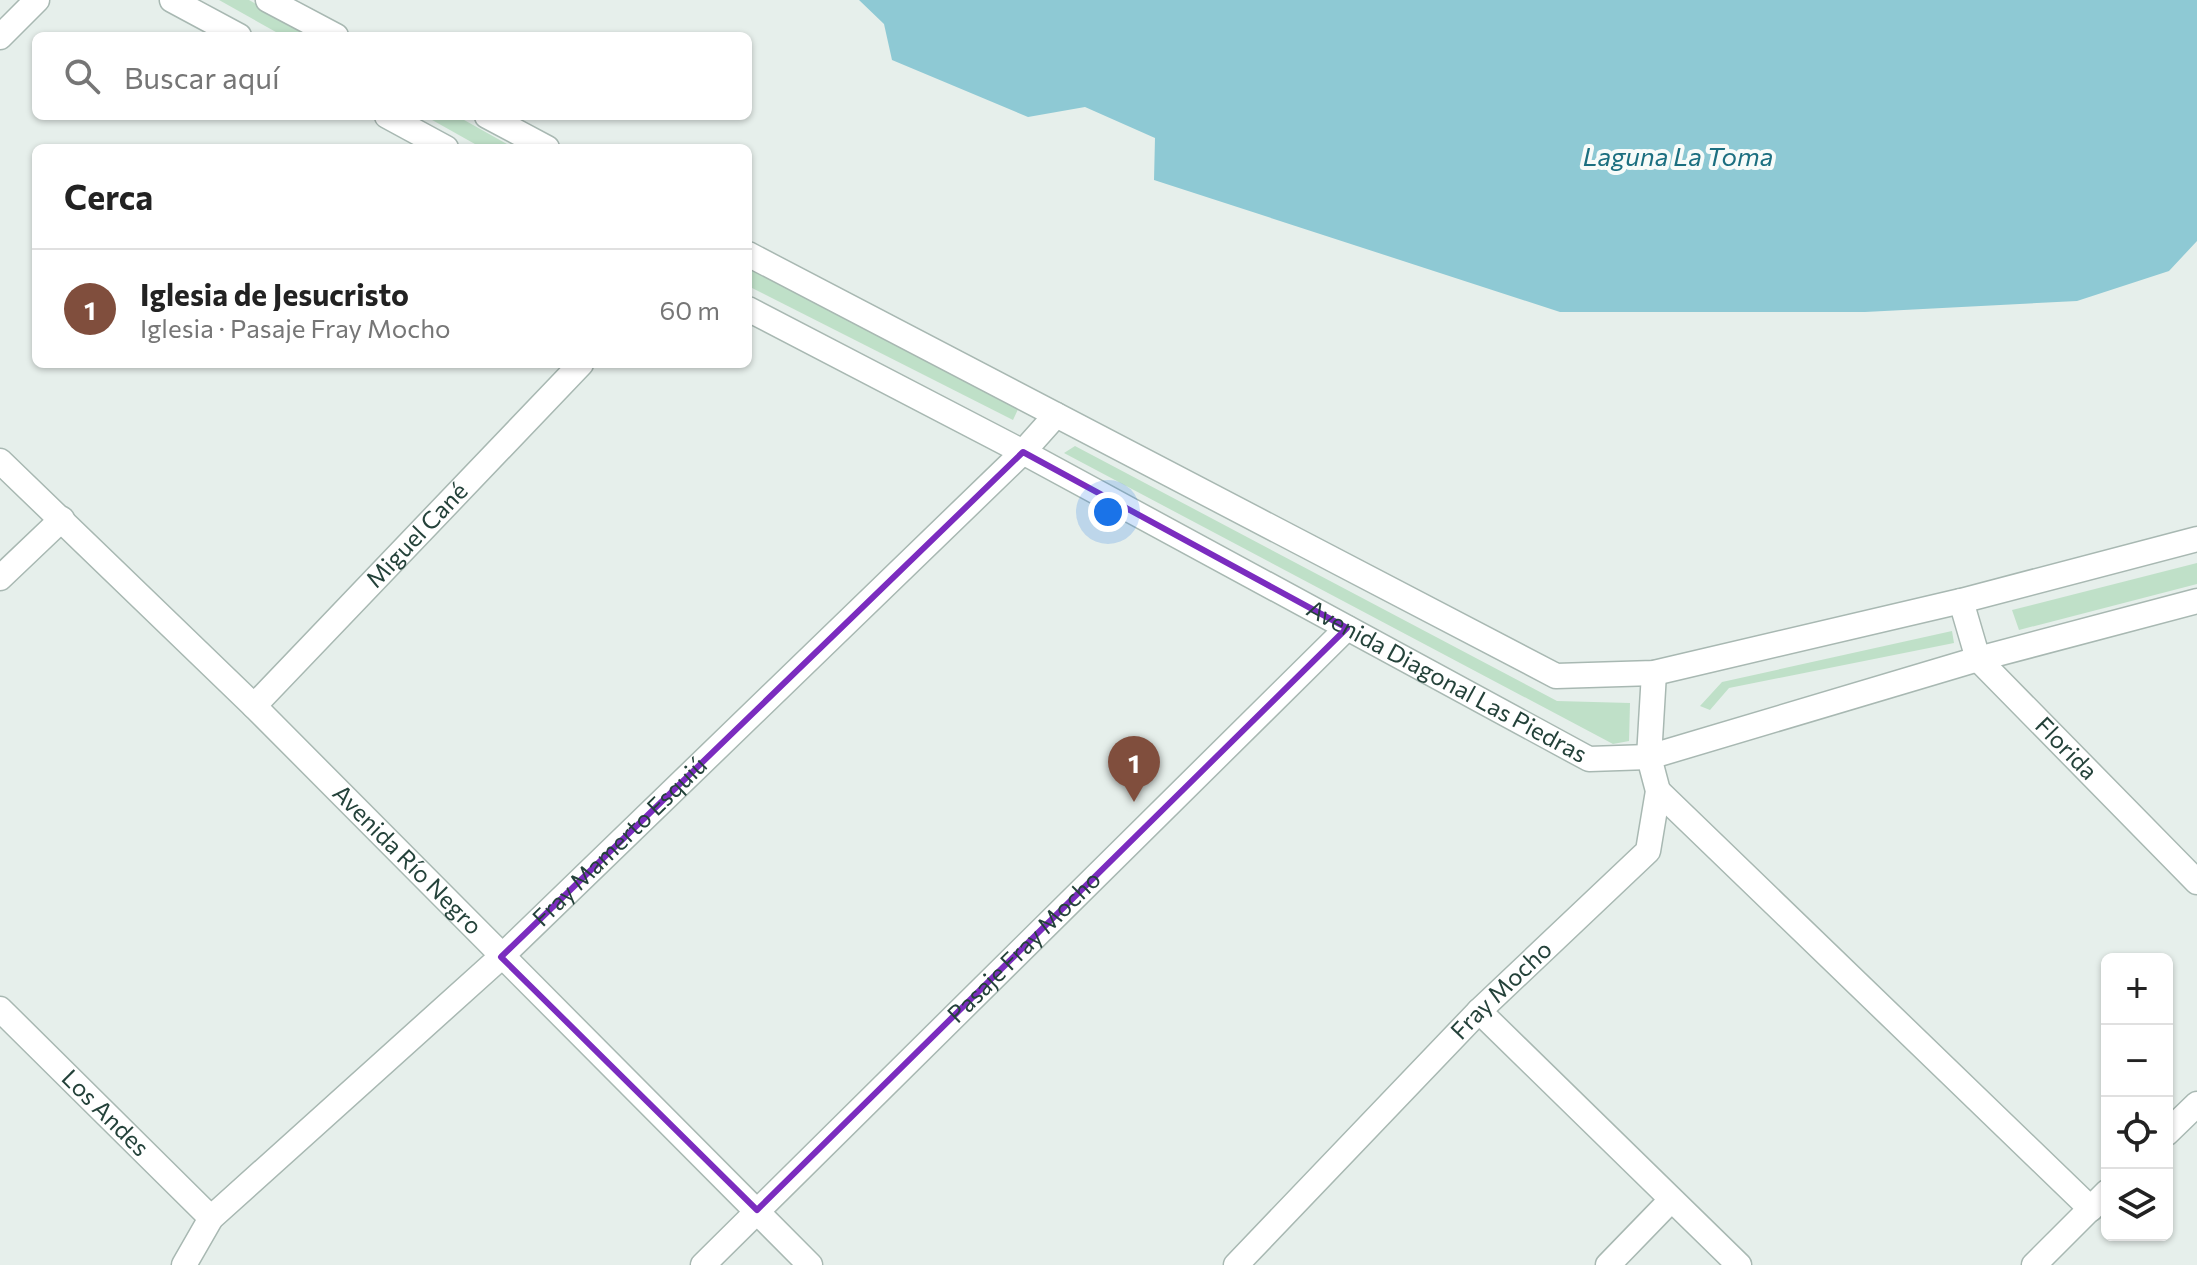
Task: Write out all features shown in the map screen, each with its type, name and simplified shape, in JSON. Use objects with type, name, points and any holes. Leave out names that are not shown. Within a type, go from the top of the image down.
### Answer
[{"type":"street","points":[[0,37],[37,0]]},
{"type":"street","points":[[172,0],[232,32]]},
{"type":"street","points":[[268,0],[328,32]]},
{"type":"street","points":[[394,120],[439,144]]},
{"type":"street","points":[[494,120],[540,144]]},
{"type":"street","points":[[752,256],[1556,676],[1654,673],[1961,601],[2197,539]]},
{"type":"street","name":"Avenida Diagonal Las Piedras","points":[[752,311],[1023,452],[1589,759],[1649,757],[1978,659],[2197,601]]},
{"type":"street","name":"Miguel Cané","points":[[254,706],[577,368]]},
{"type":"street","name":"Fray Mamerto Esquiú","points":[[184,1265],[211,1218],[501,957],[1023,452],[1056,415]]},
{"type":"street","name":"Avenida Río Negro","points":[[0,461],[254,706],[810,1265]]},
{"type":"street","points":[[0,578],[62,519]]},
{"type":"street","name":"Florida","points":[[1961,601],[1978,659],[2197,882]]},
{"type":"street","name":"Pasaje Fray Mocho","points":[[703,1265],[1347,628]]},
{"type":"street","name":"Fray Mocho","points":[[1236,1265],[1479,1011],[1648,851],[1658,791],[1649,757],[1654,673]]},
{"type":"street","points":[[1658,791],[2099,1200],[2034,1265]]},
{"type":"street","name":"Los Andes","points":[[0,1009],[211,1218]]},
{"type":"street","points":[[1479,1011],[1739,1265]]},
{"type":"street","points":[[2173,1127],[2197,1104]]},
{"type":"street","points":[[1608,1265],[1671,1200]]},
{"type":"highlighted area","points":[[1023,452],[1347,628],[757,1210],[501,957]]},
{"type":"green space","points":[[219,0],[249,0],[306,32],[276,32]]},
{"type":"green space","points":[[432,120],[464,120],[507,144],[475,144]]},
{"type":"green space","points":[[752,268],[1020,405],[1013,420],[752,288]]},
{"type":"green space","points":[[1075,446],[1557,701],[1630,703],[1629,741],[1613,744],[1064,453]]},
{"type":"green space","points":[[2197,563],[2197,584],[2019,630],[2012,610]]},
{"type":"green space","points":[[1952,631],[1954,643],[1729,688],[1710,710],[1700,706],[1722,682]]},
{"type":"water","name":"Laguna La Toma","points":[[859,0],[2197,0],[2197,241],[2169,271],[2077,301],[1865,312],[1560,312],[1154,180],[1155,138],[1085,107],[1028,117],[892,60],[884,24]]},
{"type":"place","name":"Iglesia de Jesucristo","points":[[1134,802]]}]
